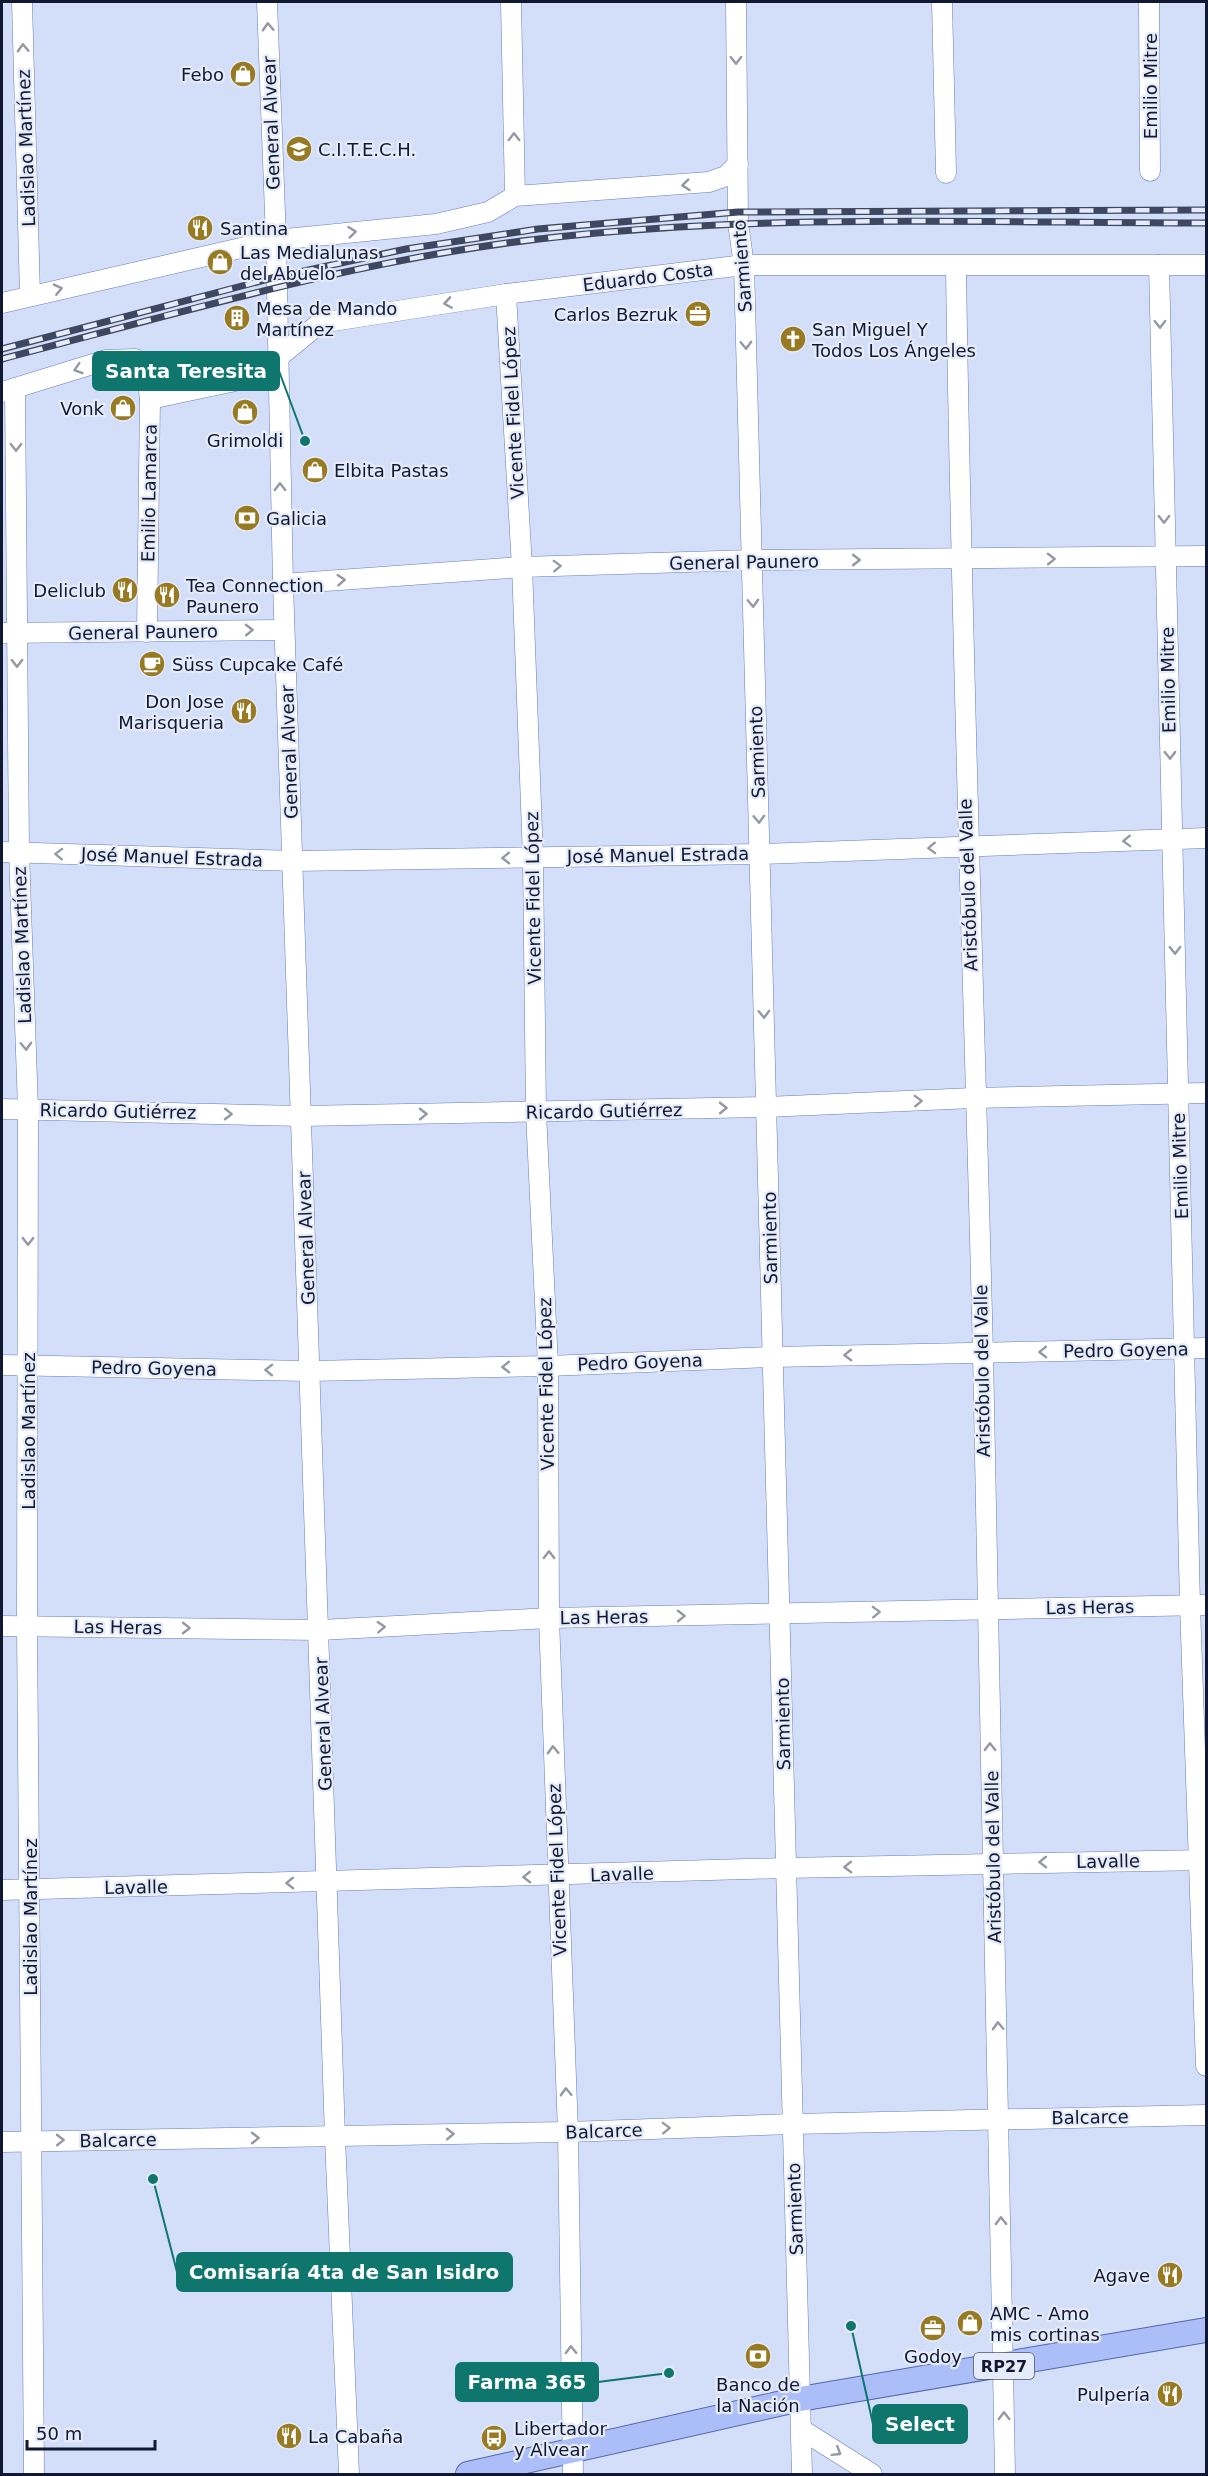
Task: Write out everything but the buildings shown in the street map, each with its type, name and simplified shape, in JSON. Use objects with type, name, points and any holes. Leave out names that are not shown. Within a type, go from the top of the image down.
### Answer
[{"type":"main road","name":"RP27","points":[[468,2475],[800,2399],[1206,2330]]},
{"type":"street","name":"Ladislao Martínez","points":[[22,2],[30,295]]},
{"type":"street","name":"General Alvear","points":[[267,2],[276,240],[284,630],[294,861],[335,2137],[349,2475]]},
{"type":"street","points":[[511,2],[515,196]]},
{"type":"street","name":"Sarmiento","points":[[736,2],[738,223],[744,266],[802,2475]]},
{"type":"street","points":[[942,2],[946,173]]},
{"type":"street","name":"Emilio Mitre","points":[[1149,2],[1150,171]]},
{"type":"street","points":[[2,303],[276,240],[436,224],[488,212],[515,196],[710,182],[726,176],[738,164]]},
{"type":"street","name":"Emilio Mitre","points":[[1159,265],[1185,1349],[1198,1605],[1206,2066]]},
{"type":"street","name":"Eduardo Costa","points":[[150,399],[254,377],[321,323],[506,294],[744,266],[1206,265]]},
{"type":"street","name":"Aristóbulo del Valle","points":[[956,267],[960,560],[983,1353],[1000,2119],[1005,2475]]},
{"type":"street","name":"Vicente Fidel López","points":[[506,294],[522,567],[533,858],[536,1112],[548,1366],[549,1618],[568,2132],[573,2475]]},
{"type":"street","name":"Emilio Lamarca","points":[[8,390],[106,360],[135,359],[146,375],[150,399],[147,632]]},
{"type":"street","name":"Ladislao Martínez","points":[[8,390],[10,852],[28,1109],[27,1626],[33,2475]]},
{"type":"street","name":"General Paunero","points":[[283,584],[522,567],[752,560],[960,560],[1206,556]]},
{"type":"street","name":"General Paunero","points":[[9,633],[284,630]]},
{"type":"street","name":"José Manuel Estrada","points":[[10,852],[294,861],[760,854],[1206,838]]},
{"type":"street","name":"Ricardo Gutiérrez","points":[[2,1109],[302,1116],[766,1107],[974,1098],[1206,1093]]},
{"type":"street","name":"Pedro Goyena","points":[[2,1365],[310,1371],[548,1366],[773,1357],[1206,1348]]},
{"type":"street","name":"Las Heras","points":[[2,1626],[320,1630],[549,1618],[1198,1605]]},
{"type":"street","name":"Lavalle","points":[[2,1890],[786,1868],[1204,1860]]},
{"type":"street","name":"Balcarce","points":[[2,2142],[568,2132],[793,2124],[1206,2115]]},
{"type":"street","points":[[802,2430],[872,2475]]},
{"type":"railway","points":[[2,349],[276,277],[406,249],[538,229],[738,212],[1206,210]]},
{"type":"railway","points":[[2,359],[202,306],[336,274],[471,248],[539,239],[622,231],[788,223],[872,221],[1206,223]]},
{"type":"place","name":"Febo","points":[[243,74]]},
{"type":"place","name":"C.I.T.E.C.H.","points":[[299,149]]},
{"type":"place","name":"Santina","points":[[200,228]]},
{"type":"place","name":"Las Medialunas del Abuelo","points":[[220,262]]},
{"type":"place","name":"Carlos Bezruk","points":[[698,314]]},
{"type":"place","name":"Mesa de Mando Martínez","points":[[237,318]]},
{"type":"place","name":"San Miguel Y Todos Los Ángeles","points":[[793,339]]},
{"type":"place","name":"Vonk","points":[[123,408]]},
{"type":"place","name":"Grimoldi","points":[[245,412]]},
{"type":"place","name":"Santa Teresita","points":[[305,441]]},
{"type":"place","name":"Elbita Pastas","points":[[315,470]]},
{"type":"place","name":"Galicia","points":[[247,518]]},
{"type":"place","name":"Deliclub","points":[[125,590]]},
{"type":"place","name":"Tea Connection Paunero","points":[[167,595]]},
{"type":"place","name":"Süss Cupcake Café","points":[[152,664]]},
{"type":"place","name":"Don Jose Marisqueria","points":[[244,711]]},
{"type":"place","name":"Comisaría 4ta de San Isidro","points":[[153,2179]]},
{"type":"place","name":"Agave","points":[[1170,2275]]},
{"type":"place","name":"AMC - Amo mis cortinas","points":[[970,2323]]},
{"type":"place","name":"Select","points":[[851,2326]]},
{"type":"place","name":"Godoy","points":[[933,2328]]},
{"type":"place","name":"Banco de la Nación","points":[[758,2356]]},
{"type":"place","name":"Farma 365","points":[[669,2373]]},
{"type":"place","name":"Pulpería","points":[[1170,2394]]},
{"type":"place","name":"La Cabaña","points":[[289,2436]]},
{"type":"place","name":"Libertador y Alvear","points":[[494,2438]]}]
